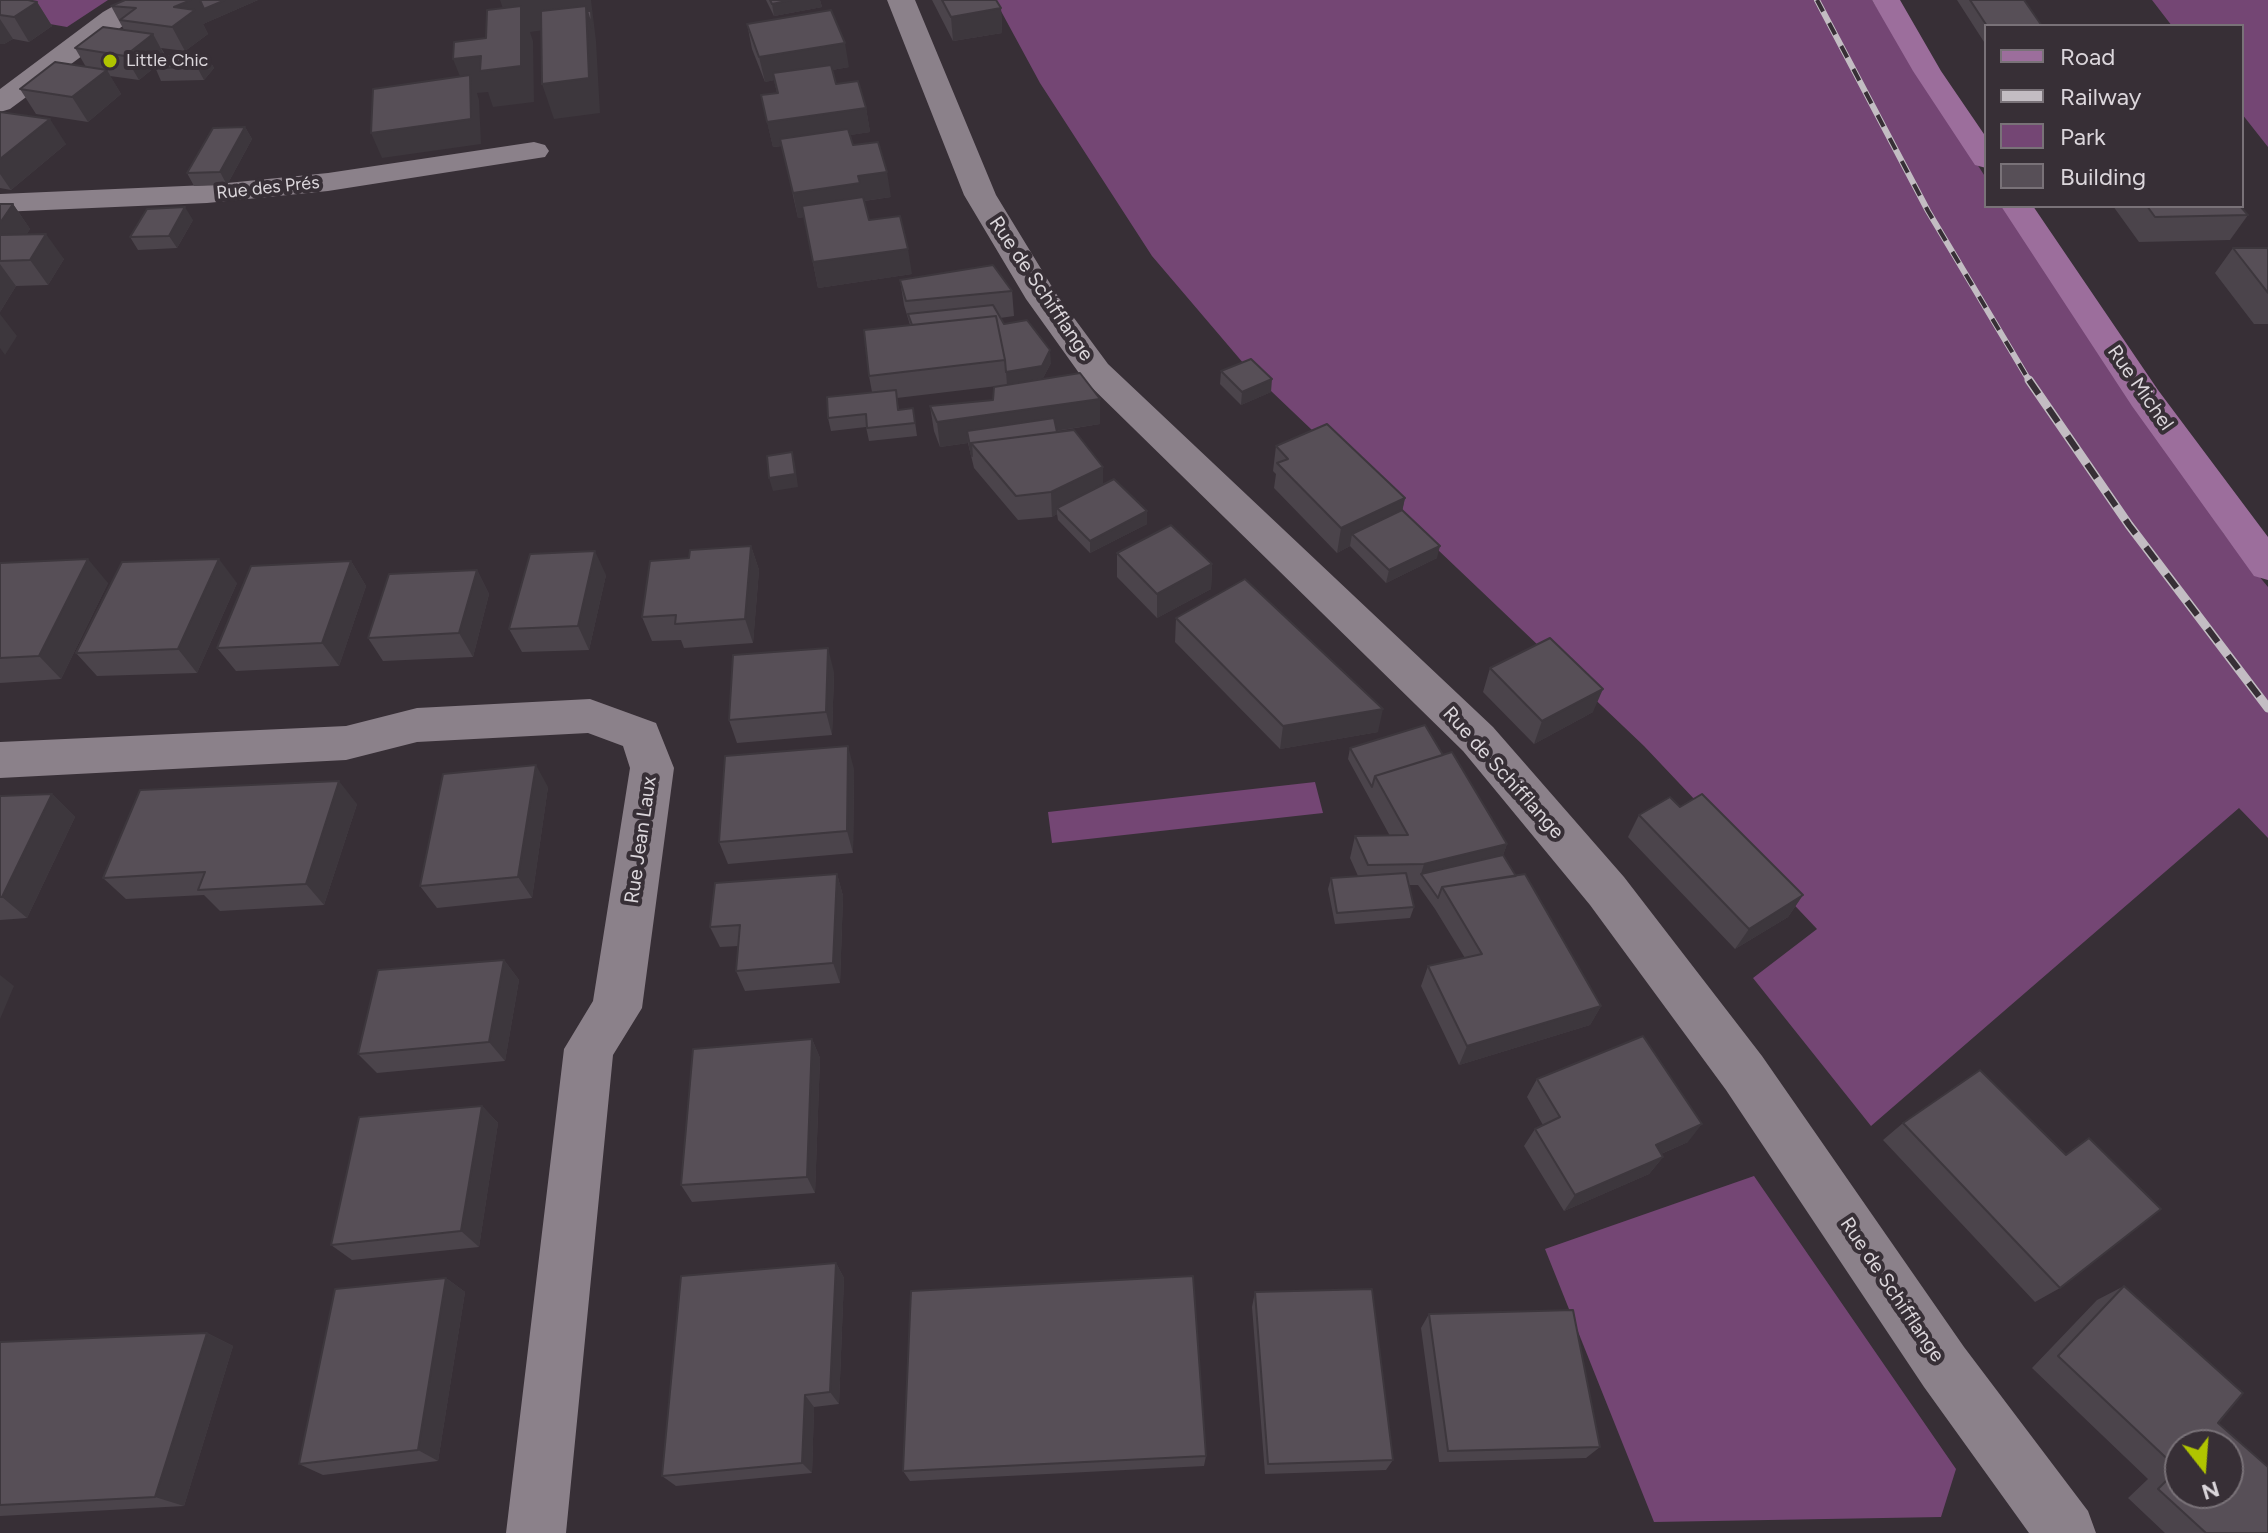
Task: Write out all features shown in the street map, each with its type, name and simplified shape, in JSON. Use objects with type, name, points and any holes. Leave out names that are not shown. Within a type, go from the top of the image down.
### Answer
[{"type":"main road","points":[[1886,0],[1927,71],[1984,156]]},
{"type":"main road","name":"Rue Michel","points":[[2018,208],[2145,398],[2268,566]]},
{"type":"street","points":[[0,103],[113,18],[144,0]]},
{"type":"street","name":"Rue de Schifflange","points":[[901,0],[980,195],[1043,299],[1096,372],[1478,739],[1607,891],[1744,1073],[1944,1367],[2066,1533]]},
{"type":"street","name":"Rue des Prés","points":[[0,203],[207,194],[328,182],[534,151]]},
{"type":"street","name":"Rue Jean Laux","points":[[0,760],[346,743],[417,725],[590,716],[641,735],[652,768],[617,1008],[589,1049],[536,1533]]},
{"type":"green space","points":[[0,0],[108,0],[67,27],[4,16]]},
{"type":"green space","points":[[995,0],[1872,0],[1984,175],[1984,208],[2005,208],[2224,534],[2268,587],[2268,838],[2239,808],[1871,1126],[1753,978],[1817,929],[1644,746],[1250,371],[1152,256],[1040,83]]},
{"type":"green space","points":[[2152,0],[2268,0],[2268,147],[2244,117],[2244,24],[2170,24]]},
{"type":"green space","points":[[1315,782],[1323,813],[1052,843],[1048,812]]},
{"type":"green space","points":[[1754,1176],[1956,1469],[1941,1517],[1654,1522],[1545,1249]]},
{"type":"building","points":[[0,0],[37,2],[14,17],[0,15]]},
{"type":"building","points":[[125,0],[191,0],[174,7],[195,10],[172,27],[120,20],[136,8],[111,6]]},
{"type":"building","points":[[200,0],[225,0],[204,9]]},
{"type":"building","points":[[770,0],[791,0],[772,4]]},
{"type":"building","points":[[942,0],[996,0],[1001,8],[951,17]]},
{"type":"building","points":[[1970,0],[2024,0],[2041,24],[1986,24]]},
{"type":"building","points":[[521,6],[521,66],[480,71],[481,56],[453,59],[454,42],[486,38],[487,10]]},
{"type":"building","points":[[586,6],[589,78],[542,84],[541,11]]},
{"type":"building","points":[[831,10],[845,43],[759,57],[747,24]]},
{"type":"building","points":[[103,27],[153,34],[125,56],[75,48]]},
{"type":"building","points":[[163,56],[207,56],[197,67],[154,68]]},
{"type":"building","points":[[55,62],[107,70],[72,97],[20,89]]},
{"type":"building","points":[[831,65],[836,84],[858,81],[866,108],[767,122],[761,95],[778,93],[773,73]]},
{"type":"building","points":[[470,75],[471,119],[371,133],[373,89]]},
{"type":"building","points":[[0,112],[50,119],[0,159]]},
{"type":"building","points":[[245,127],[220,172],[187,173],[213,128]]},
{"type":"building","points":[[848,129],[853,145],[878,142],[887,172],[858,176],[860,183],[793,193],[780,139]]},
{"type":"building","points":[[863,197],[869,220],[900,216],[908,249],[813,262],[802,206]]},
{"type":"building","points":[[0,204],[13,204],[0,223]]},
{"type":"building","points":[[185,207],[169,236],[130,237],[147,209]]},
{"type":"building","points":[[2148,208],[2242,208],[2248,215],[2155,217]]},
{"type":"building","points":[[46,234],[30,260],[0,261],[0,235]]},
{"type":"building","points":[[2233,248],[2268,248],[2268,293]]},
{"type":"building","points":[[993,265],[1012,291],[906,301],[900,280]]},
{"type":"building","points":[[993,305],[1004,324],[1027,320],[1050,350],[1042,366],[1006,372],[996,316],[912,325],[908,314]]},
{"type":"building","points":[[996,316],[1005,360],[869,376],[864,330]]},
{"type":"building","points":[[1251,359],[1272,379],[1242,392],[1221,371]]},
{"type":"building","points":[[1080,373],[1100,399],[937,422],[930,406],[993,400],[994,387]]},
{"type":"building","points":[[896,390],[898,410],[913,408],[915,423],[867,428],[866,414],[828,418],[827,397]]},
{"type":"building","points":[[1054,418],[1057,432],[971,443],[972,456],[967,431]]},
{"type":"building","points":[[1327,424],[1405,498],[1341,528],[1277,463],[1288,459],[1276,446]]},
{"type":"building","points":[[1074,430],[1103,467],[1051,492],[1016,496],[971,443]]},
{"type":"building","points":[[792,452],[795,474],[769,478],[767,456]]},
{"type":"building","points":[[1114,479],[1147,511],[1090,541],[1057,508]]},
{"type":"building","points":[[1402,510],[1440,546],[1389,570],[1352,534]]},
{"type":"building","points":[[1171,525],[1212,564],[1157,594],[1117,553]]},
{"type":"building","points":[[751,546],[745,619],[675,624],[676,615],[642,617],[650,561],[689,558],[690,550]]},
{"type":"building","points":[[595,551],[578,626],[509,629],[530,554]]},
{"type":"building","points":[[88,559],[39,656],[0,658],[0,563]]},
{"type":"building","points":[[219,559],[178,649],[76,653],[122,562]]},
{"type":"building","points":[[351,561],[322,643],[217,648],[251,566]]},
{"type":"building","points":[[477,570],[459,633],[368,638],[389,574]]},
{"type":"building","points":[[1245,579],[1383,709],[1283,726],[1176,618]]},
{"type":"building","points":[[1550,638],[1603,689],[1542,721],[1490,668]]},
{"type":"building","points":[[828,648],[826,712],[729,720],[733,655]]},
{"type":"building","points":[[1425,725],[1443,755],[1375,776],[1372,787],[1350,748]]},
{"type":"building","points":[[848,746],[847,831],[719,842],[725,756]]},
{"type":"building","points":[[1452,752],[1507,844],[1424,864],[1368,865],[1355,836],[1408,835],[1375,776]]},
{"type":"building","points":[[536,765],[518,877],[420,886],[443,774]]},
{"type":"building","points":[[339,781],[306,884],[198,890],[205,872],[103,878],[140,790]]},
{"type":"building","points":[[52,794],[2,897],[0,897],[0,796]]},
{"type":"building","points":[[1702,794],[1803,895],[1749,929],[1639,815],[1670,797],[1680,807]]},
{"type":"building","points":[[1503,855],[1516,876],[1442,887],[1438,898],[1421,874]]},
{"type":"building","points":[[1406,873],[1414,907],[1337,913],[1331,878]]},
{"type":"building","points":[[837,874],[833,963],[736,971],[740,925],[710,927],[715,883]]},
{"type":"building","points":[[1525,874],[1601,1006],[1467,1046],[1428,966],[1482,954],[1442,887]]},
{"type":"building","points":[[504,960],[489,1042],[358,1054],[378,970]]},
{"type":"building","points":[[1643,1036],[1702,1124],[1656,1145],[1663,1157],[1575,1195],[1535,1129],[1560,1117],[1537,1079]]},
{"type":"building","points":[[812,1039],[807,1177],[681,1185],[693,1049]]},
{"type":"building","points":[[1980,1070],[2066,1155],[2089,1138],[2161,1209],[2060,1288],[1903,1123]]},
{"type":"building","points":[[482,1106],[461,1231],[331,1245],[359,1117]]},
{"type":"building","points":[[836,1263],[830,1392],[805,1395],[802,1463],[662,1476],[681,1276]]},
{"type":"building","points":[[1193,1276],[1206,1456],[903,1471],[911,1291]]},
{"type":"building","points":[[446,1278],[418,1450],[299,1464],[335,1289]]},
{"type":"building","points":[[2124,1286],[2243,1393],[2218,1423],[2225,1429],[2164,1429],[2164,1456],[2058,1356]]},
{"type":"building","points":[[1372,1289],[1393,1460],[1268,1464],[1255,1292]]},
{"type":"building","points":[[1573,1310],[1600,1447],[1448,1451],[1429,1314]]},
{"type":"building","points":[[207,1333],[155,1497],[0,1505],[0,1342]]},
{"type":"building","points":[[2244,1446],[2268,1467],[2268,1533],[2206,1533],[2180,1509],[2244,1509]]},
{"type":"railway","points":[[1817,0],[1928,211],[2030,382]]},
{"type":"railway","points":[[2029,380],[2129,525],[2268,708]]},
{"type":"place","name":"Little Chic","points":[[110,61]]}]
